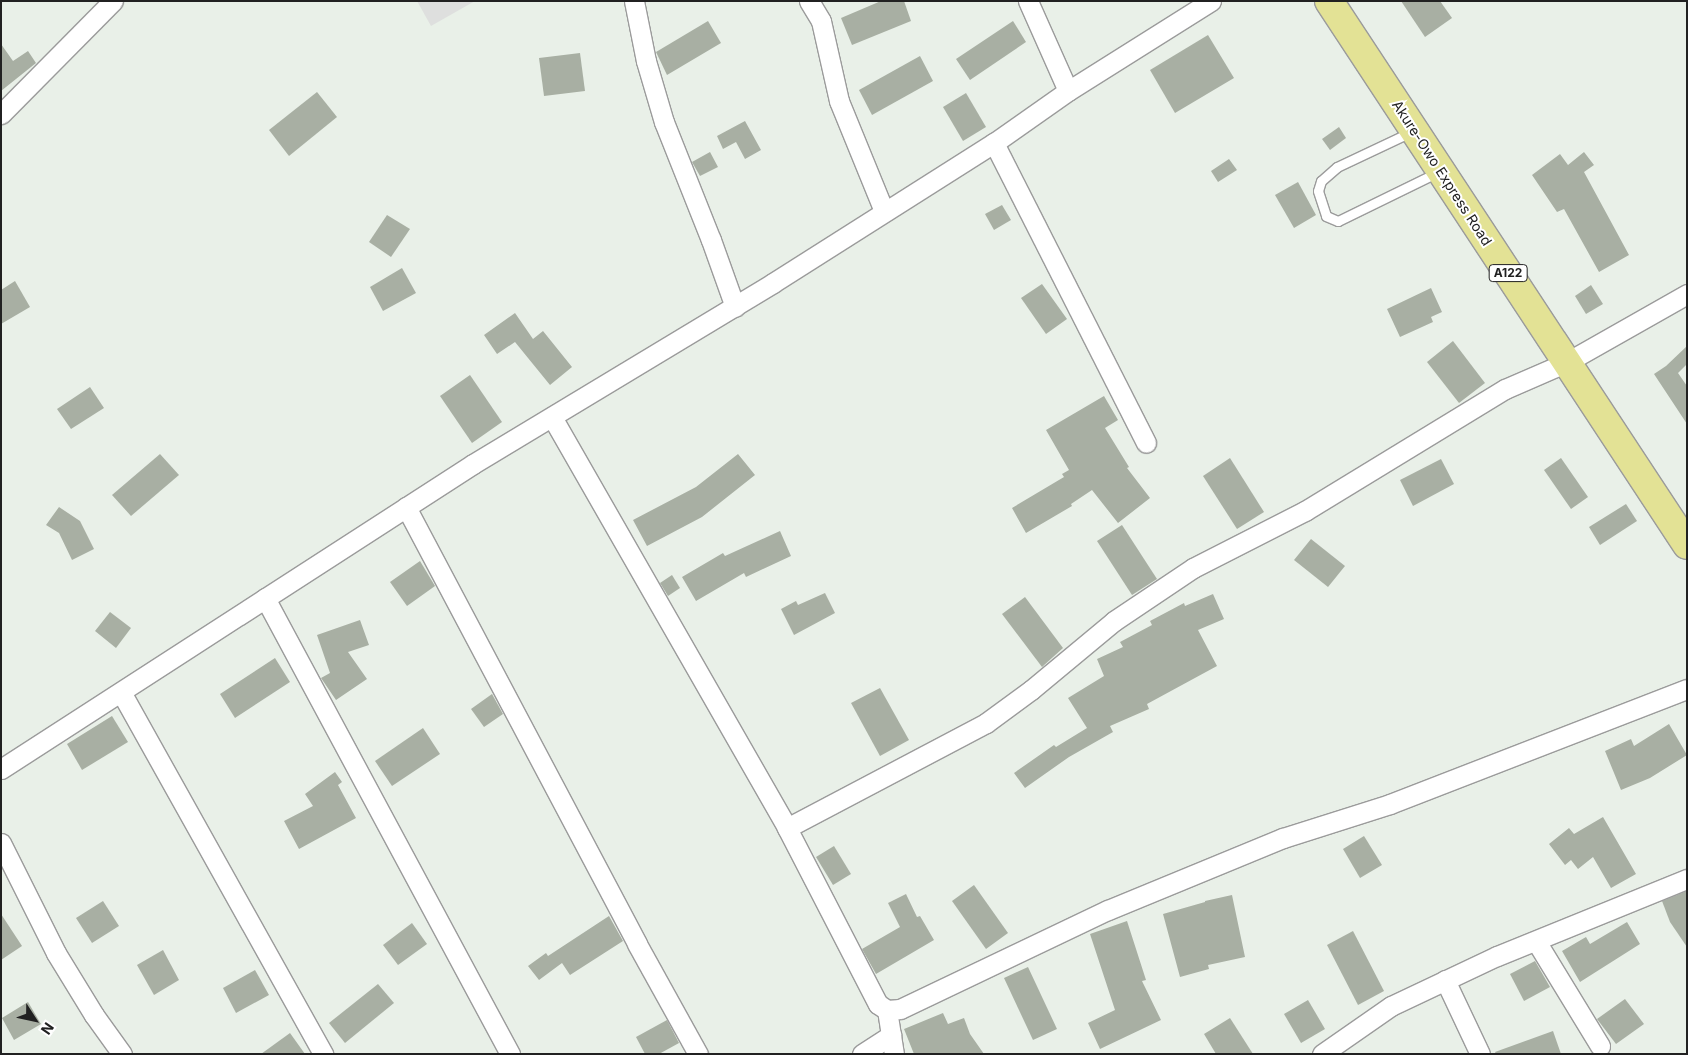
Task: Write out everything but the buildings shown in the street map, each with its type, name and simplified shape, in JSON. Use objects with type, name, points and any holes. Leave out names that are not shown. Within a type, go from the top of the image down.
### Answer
[{"type":"highway","name":"Akure-Owo Express Road","points":[[1329,1],[1685,538]]},
{"type":"street","points":[[1,114],[113,1]]},
{"type":"street","points":[[634,1],[646,61],[664,122],[711,240],[735,307]]},
{"type":"street","points":[[809,1],[820,21],[839,101],[884,212]]},
{"type":"street","points":[[1028,1],[1068,92]]},
{"type":"street","points":[[1,769],[406,507],[552,416],[735,307],[994,143],[1068,92],[1211,1]]},
{"type":"street","points":[[994,143],[1146,443]]},
{"type":"street","points":[[787,828],[986,723],[1031,690],[1114,621],[1193,568],[1305,511],[1505,389],[1567,362],[1687,294]]},
{"type":"street","points":[[552,416],[787,828],[878,1004],[887,1010],[900,1009],[1108,910],[1283,838],[1399,801],[1687,690]]},
{"type":"street","points":[[406,507],[637,944],[698,1054]]},
{"type":"street","points":[[265,598],[510,1054]]},
{"type":"street","points":[[121,692],[323,1054]]},
{"type":"street","points":[[1,843],[56,953],[94,1015],[122,1054]]},
{"type":"street","points":[[1322,1054],[1391,1006],[1445,980],[1687,879]]},
{"type":"street","points":[[1536,941],[1600,1046]]},
{"type":"street","points":[[1445,980],[1480,1054]]},
{"type":"street","points":[[887,1010],[894,1054]]},
{"type":"street","points":[[862,1054],[891,1035]]},
{"type":"lane","points":[[1414,130],[1337,167],[1321,181],[1318,191],[1326,216],[1338,221],[1441,171]]},
{"type":"shaded area","points":[[417,1],[475,1],[431,26]]}]
